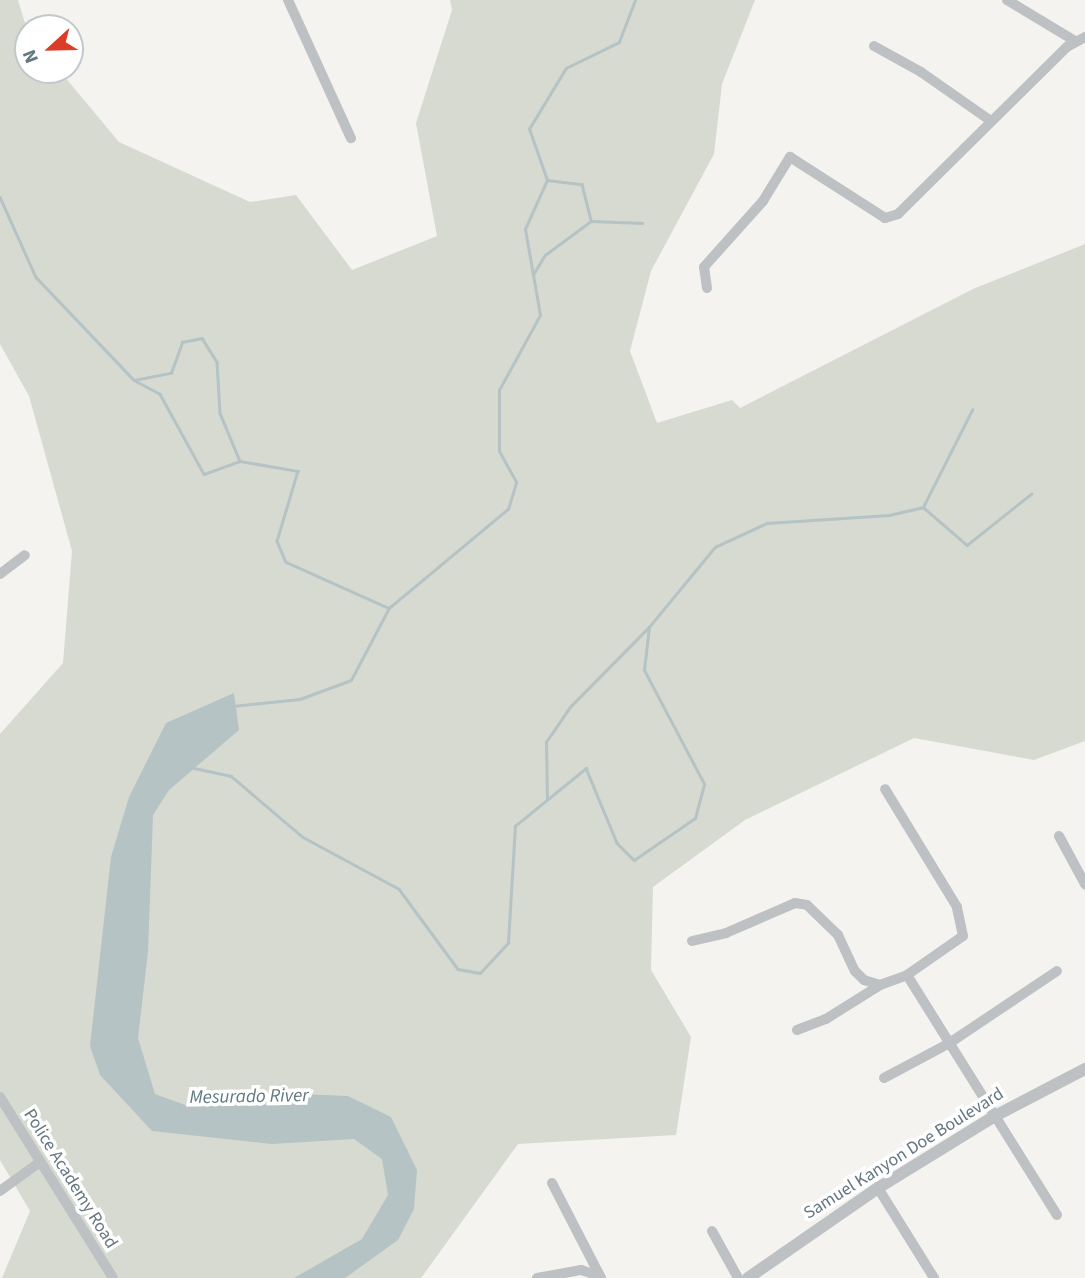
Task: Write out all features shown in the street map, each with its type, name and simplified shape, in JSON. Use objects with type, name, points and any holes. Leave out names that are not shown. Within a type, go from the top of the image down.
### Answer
[{"type":"street","points":[[288,0],[351,138]]},
{"type":"street","points":[[707,288],[704,267],[763,201],[790,157],[885,218],[898,214],[991,121],[1080,39],[1007,0]]},
{"type":"street","points":[[874,46],[921,72],[991,121]]},
{"type":"street","points":[[0,574],[25,555]]},
{"type":"street","points":[[797,1030],[826,1019],[880,985],[907,975],[963,936],[964,924],[884,789]]},
{"type":"street","points":[[1059,836],[1085,884]]},
{"type":"street","points":[[692,941],[726,933],[795,903],[807,905],[826,919],[855,971],[864,980],[880,985]]},
{"type":"street","points":[[884,1078],[947,1044],[1057,971]]},
{"type":"street","points":[[907,975],[947,1044],[1057,1214]]},
{"type":"street","name":"Samuel Kanyon Doe Boulevard","points":[[748,1278],[878,1188],[995,1116],[1085,1069]]},
{"type":"street","name":"Police Academy Road","points":[[0,1097],[113,1278]]},
{"type":"street","points":[[0,1191],[40,1162]]},
{"type":"street","points":[[552,1183],[601,1277]]},
{"type":"street","points":[[878,1188],[934,1278]]},
{"type":"street","points":[[712,1231],[738,1278]]},
{"type":"street","points":[[537,1278],[581,1270],[601,1277]]},
{"type":"shaded area","points":[[0,0],[18,0],[22,14],[14,14],[14,84],[71,84],[119,142],[250,202],[296,195],[352,270],[437,236],[416,123],[452,10],[450,0],[755,0],[722,84],[714,154],[651,271],[630,351],[657,423],[732,400],[740,408],[973,289],[1085,244],[1085,741],[1034,760],[914,738],[745,820],[653,887],[651,970],[691,1037],[676,1135],[518,1144],[421,1278],[2,1278],[30,1211],[0,1160],[0,734],[63,663],[72,551],[29,396],[0,344]]},
{"type":"water","name":"Mesurado River","points":[[234,693],[239,730],[169,790],[153,815],[148,952],[138,1038],[155,1094],[185,1105],[250,1092],[348,1096],[391,1117],[417,1170],[414,1209],[398,1240],[345,1278],[294,1278],[362,1239],[388,1195],[382,1159],[354,1139],[272,1144],[152,1131],[100,1075],[90,1046],[111,857],[129,797],[166,723]]},
{"type":"waterway","points":[[233,706],[300,699],[351,680],[389,608],[508,509],[516,482],[499,451],[499,390],[540,315],[525,229],[547,180],[529,129],[566,68],[619,42],[635,0]]},
{"type":"waterway","points":[[547,180],[582,184],[591,221]]},
{"type":"waterway","points":[[0,197],[36,277],[134,380],[160,394],[204,474],[240,461],[298,471],[277,541],[286,562],[389,608]]},
{"type":"waterway","points":[[534,273],[545,255],[591,221],[642,223]]},
{"type":"waterway","points":[[134,380],[171,373],[182,342],[202,338],[217,362],[220,413],[240,461]]},
{"type":"waterway","points":[[194,768],[231,776],[303,837],[399,889],[458,969],[480,973],[508,943],[515,826],[586,768],[617,843],[634,860],[695,818],[704,784],[644,670],[649,627],[715,547],[767,523],[889,515],[923,507],[972,410]]},
{"type":"waterway","points":[[923,507],[967,545],[1031,494]]},
{"type":"waterway","points":[[547,799],[546,742],[570,707],[649,627]]}]
